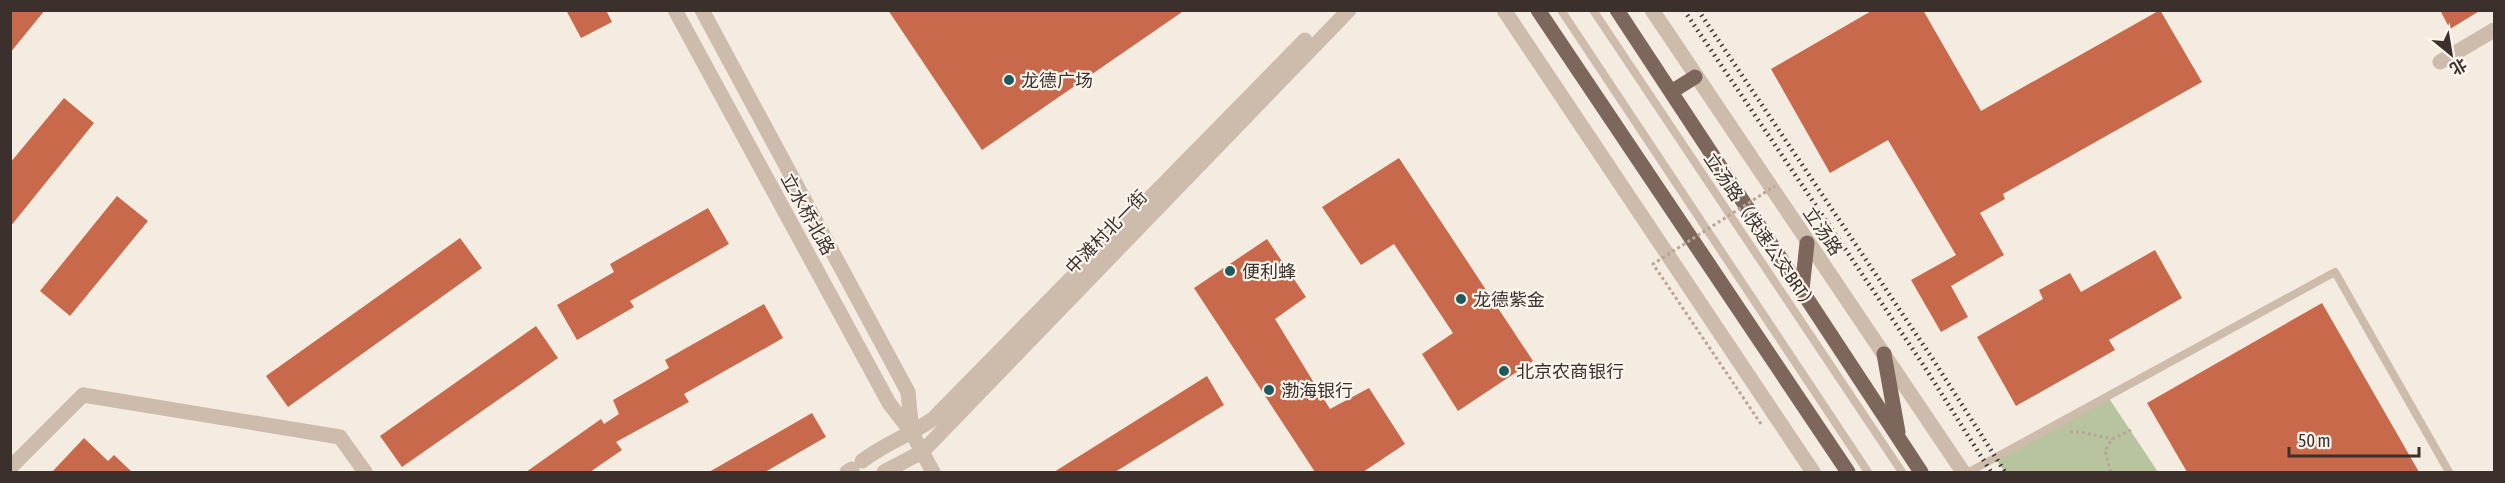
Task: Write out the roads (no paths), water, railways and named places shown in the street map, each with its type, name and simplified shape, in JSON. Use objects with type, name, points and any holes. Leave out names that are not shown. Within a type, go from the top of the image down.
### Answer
[{"type":"main road","points":[[1538,10],[1848,472]]},
{"type":"main road","points":[[1617,10],[1921,472]]},
{"type":"main road","points":[[1671,92],[1695,77]]},
{"type":"main road","points":[[1802,290],[1807,243]]},
{"type":"main road","points":[[1884,354],[1900,441]]},
{"type":"street","name":"立水桥北路","points":[[675,10],[890,403],[912,433],[933,472]]},
{"type":"street","name":"立水桥北路","points":[[702,10],[908,392],[912,433]]},
{"type":"street","name":"中滩村北一街","points":[[854,468],[882,446],[912,433],[933,419],[1335,10]]},
{"type":"street","name":"中滩村北一街","points":[[884,472],[922,452],[1349,10]]},
{"type":"street","points":[[1504,10],[1813,472]]},
{"type":"street","name":"立汤路","points":[[1652,10],[1963,472]]},
{"type":"street","points":[[2440,62],[2494,30]]},
{"type":"street","points":[[10,468],[83,395],[340,437],[365,472]]},
{"type":"street","points":[[908,472],[922,452]]},
{"type":"lane","points":[[1561,10],[1868,472]]},
{"type":"lane","name":"立汤路（快速公交BRT）","points":[[1593,10],[1902,472]]},
{"type":"lane","points":[[1969,472],[2335,272],[2449,472]]},
{"type":"railway","points":[[1684,10],[1924,366],[1991,472]]},
{"type":"railway","points":[[1698,10],[1932,358],[2005,472]]},
{"type":"place","name":"龙德广场","points":[[1009,80]]},
{"type":"place","name":"便利蜂","points":[[1230,271]]},
{"type":"place","name":"龙德紫金","points":[[1461,299]]},
{"type":"place","name":"北京农商银行","points":[[1504,371]]},
{"type":"place","name":"渤海银行","points":[[1269,390]]}]
